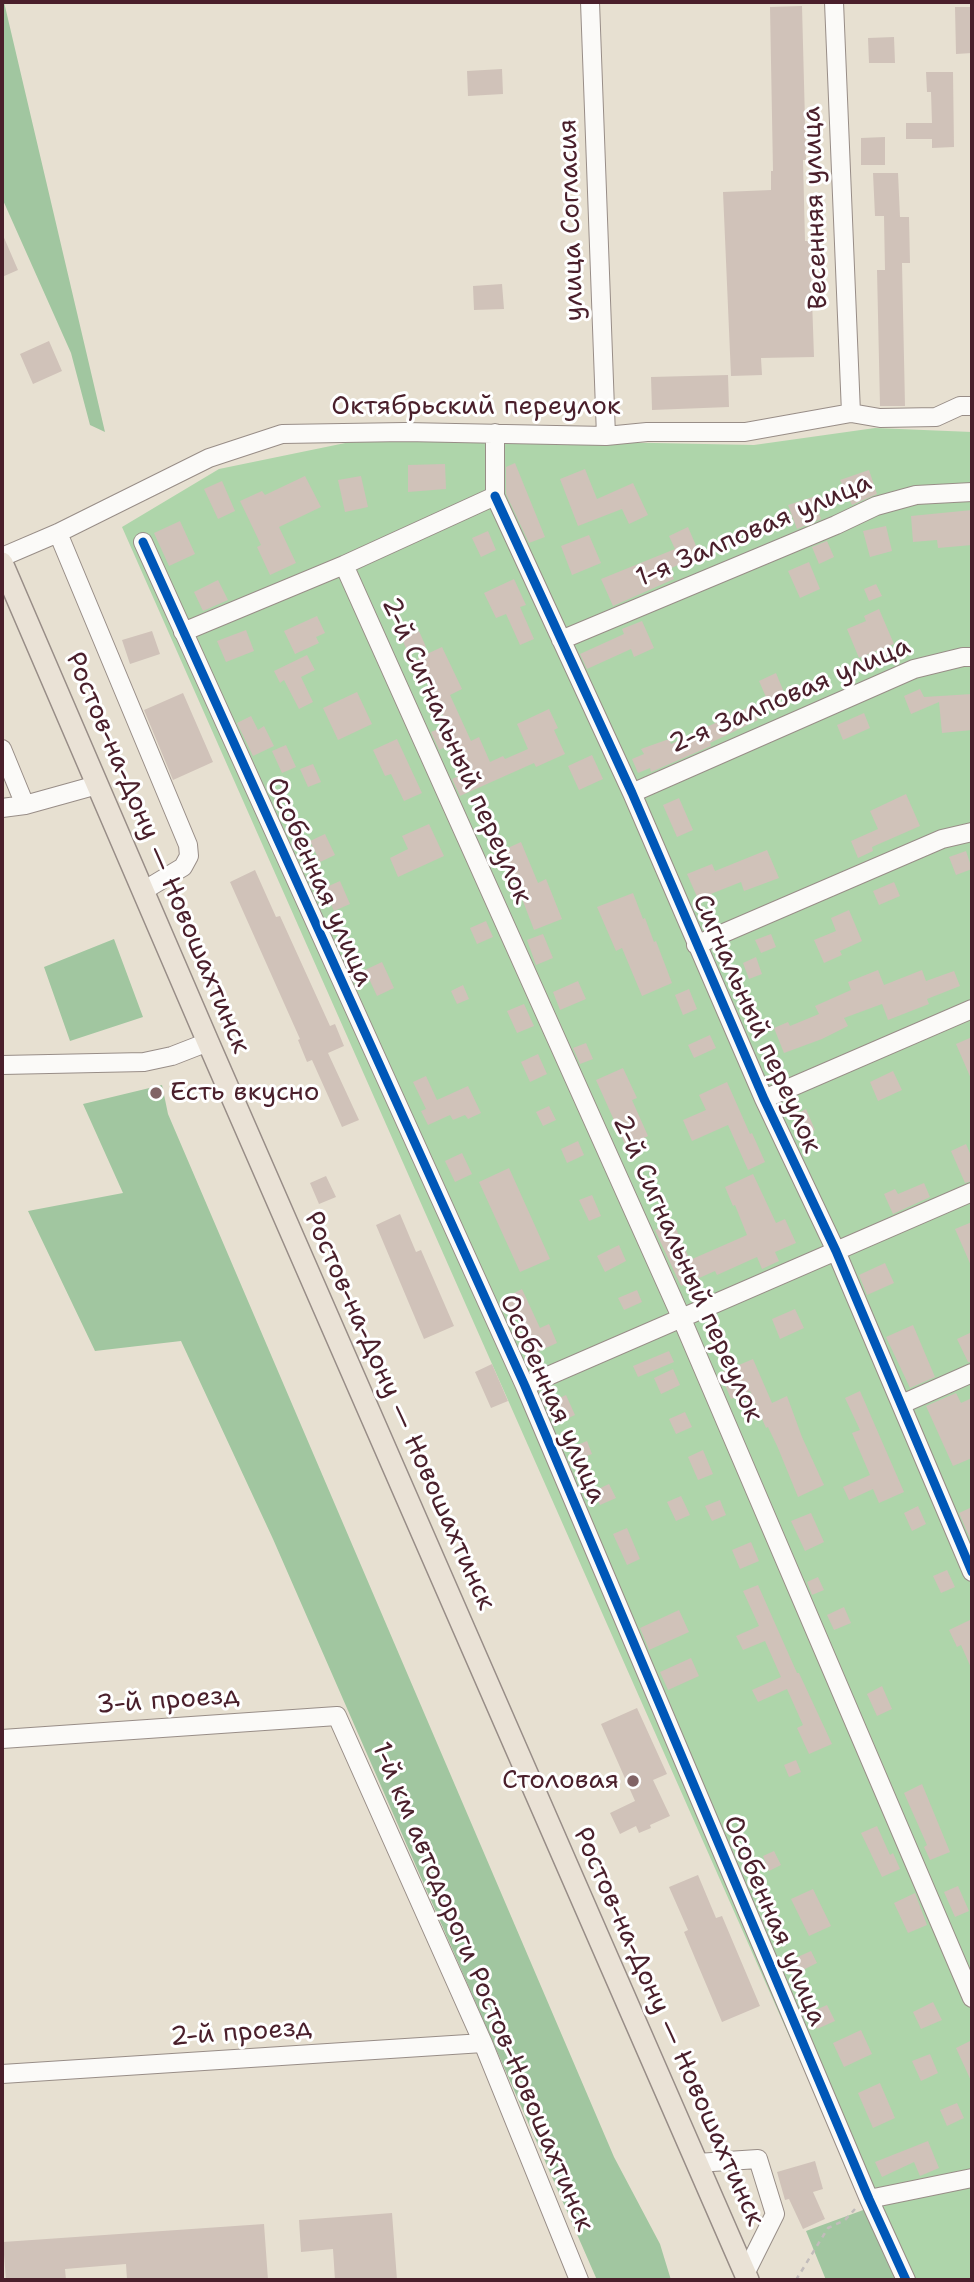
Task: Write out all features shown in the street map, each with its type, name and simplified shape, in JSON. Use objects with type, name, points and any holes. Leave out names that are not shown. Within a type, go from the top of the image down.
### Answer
[{"type":"main road","name":"Ростов-на-Дону — Новошахтинск","points":[[2,563],[746,2277]]},
{"type":"street","name":"улица Согласия","points":[[590,2],[606,436]]},
{"type":"street","name":"Весенняя улица","points":[[834,2],[851,413]]},
{"type":"street","name":"Октябрьский переулок","points":[[2,557],[58,533],[209,458],[282,434],[495,433],[606,436],[647,432],[745,432],[851,413],[880,418],[936,417],[960,406],[972,406]]},
{"type":"street","points":[[183,632],[344,565],[495,496],[495,433]]},
{"type":"street","name":"1-я Залповая улица","points":[[561,640],[876,506],[916,495],[972,492]]},
{"type":"street","name":"Сигнальный переулок","points":[[495,496],[632,793],[764,1099],[836,1251],[970,1562]]},
{"type":"street","points":[[58,533],[188,845],[189,856],[183,867],[143,891]]},
{"type":"street","name":"Особенная улица","points":[[143,542],[525,1386],[869,2199],[906,2280]]},
{"type":"street","name":"2-й Сигнальный переулок","points":[[344,565],[681,1317],[972,1998]]},
{"type":"street","name":"2-я Залповая улица","points":[[632,793],[914,669],[972,657]]},
{"type":"street","points":[[2,749],[25,805]]},
{"type":"street","points":[[2,808],[25,805],[97,785]]},
{"type":"street","points":[[696,944],[942,839],[972,832]]},
{"type":"street","points":[[764,1099],[972,1009]]},
{"type":"street","points":[[2,1065],[144,1062],[172,1056],[208,1042]]},
{"type":"street","points":[[525,1386],[972,1192]]},
{"type":"street","points":[[902,1404],[972,1373]]},
{"type":"street","name":"3-й проезд","points":[[2,1739],[337,1716]]},
{"type":"street","name":"1-й км автодороги Ростов-Новошахтинск","points":[[337,1716],[483,2043],[579,2280]]},
{"type":"street","name":"2-й проезд","points":[[2,2074],[483,2043]]},
{"type":"street","points":[[697,2163],[758,2158],[775,2214],[746,2277]]},
{"type":"street","points":[[869,2199],[972,2178]]},
{"type":"path","points":[[796,2280],[828,2228],[841,2222],[851,2211]]},
{"type":"green space","points":[[2,2],[105,432],[90,425],[71,353],[2,198]]},
{"type":"green space","points":[[875,428],[972,432],[972,2280],[897,2280],[122,527],[219,469],[355,441],[504,440],[754,445]]},
{"type":"green space","points":[[114,939],[143,1017],[70,1041],[44,967]]},
{"type":"green space","points":[[162,1085],[168,1114],[614,2157],[660,2244],[671,2280],[597,2280],[273,1539],[181,1341],[95,1351],[28,1211],[123,1193],[83,1104]]},
{"type":"green space","points":[[866,2209],[897,2280],[826,2280],[806,2231]]},
{"type":"building","points":[[802,6],[805,241],[810,241],[814,357],[761,358],[762,375],[731,376],[723,192],[771,190],[773,171],[770,7]]},
{"type":"building","points":[[955,7],[972,7],[972,53],[956,54]]},
{"type":"building","points":[[894,37],[895,63],[869,63],[868,38]]},
{"type":"building","points":[[502,69],[503,94],[468,96],[467,71]]},
{"type":"building","points":[[926,72],[953,72],[954,147],[932,148],[932,139],[906,139],[906,123],[932,123],[931,92],[927,92]]},
{"type":"building","points":[[885,137],[885,165],[861,165],[861,138]]},
{"type":"building","points":[[873,173],[898,173],[900,217],[909,217],[910,263],[902,263],[905,406],[880,406],[877,270],[885,270],[884,216],[875,216]]},
{"type":"building","points":[[2,233],[18,270],[2,277]]},
{"type":"building","points":[[502,284],[504,309],[474,310],[473,286]]},
{"type":"building","points":[[49,341],[62,371],[33,384],[20,354]]},
{"type":"building","points":[[728,375],[729,407],[652,410],[651,377]]},
{"type":"building","points":[[515,463],[545,537],[529,543],[506,494],[506,467]]},
{"type":"building","points":[[445,464],[446,489],[408,492],[408,465]]},
{"type":"building","points":[[585,469],[597,499],[633,483],[648,515],[629,524],[622,509],[578,526],[560,479]]},
{"type":"building","points":[[869,470],[877,494],[852,505],[840,480]]},
{"type":"building","points":[[305,476],[321,507],[279,527],[296,563],[270,575],[257,547],[261,545],[240,501],[262,491],[265,495]]},
{"type":"building","points":[[361,476],[368,507],[345,512],[338,480]]},
{"type":"building","points":[[222,481],[235,511],[218,519],[204,489]]},
{"type":"building","points":[[813,497],[821,519],[797,529],[788,505]]},
{"type":"building","points":[[972,510],[972,545],[938,548],[937,540],[913,542],[911,516]]},
{"type":"building","points":[[180,521],[195,554],[169,566],[154,533]]},
{"type":"building","points":[[886,526],[892,551],[870,557],[863,531]]},
{"type":"building","points":[[688,527],[700,555],[669,569],[674,579],[613,606],[601,579],[675,549],[669,536]]},
{"type":"building","points":[[488,531],[496,550],[481,557],[472,538]]},
{"type":"building","points":[[589,535],[601,563],[572,575],[561,546]]},
{"type":"building","points":[[827,541],[834,557],[819,564],[812,547]]},
{"type":"building","points":[[809,562],[820,589],[800,598],[788,571]]},
{"type":"building","points":[[514,579],[526,605],[520,607],[534,639],[520,645],[506,614],[496,618],[484,593]]},
{"type":"building","points":[[218,580],[228,600],[203,611],[194,592]]},
{"type":"building","points":[[876,584],[882,596],[869,601],[864,589]]},
{"type":"building","points":[[879,609],[894,644],[859,658],[847,629],[866,621],[864,616]]},
{"type":"building","points":[[317,616],[325,633],[316,637],[319,643],[295,654],[284,631]]},
{"type":"building","points":[[642,621],[654,648],[634,657],[631,649],[587,669],[580,654],[624,634],[622,629]]},
{"type":"building","points":[[246,630],[254,651],[226,662],[217,641]]},
{"type":"building","points":[[152,631],[160,654],[130,664],[122,640]]},
{"type":"building","points":[[419,631],[426,647],[409,655],[402,639]]},
{"type":"building","points":[[442,647],[462,689],[450,695],[471,741],[479,737],[490,762],[528,749],[517,724],[549,709],[558,728],[554,730],[565,754],[536,767],[534,763],[460,796],[452,779],[465,773],[452,744],[439,750],[431,732],[447,725],[418,658]]},
{"type":"building","points":[[307,655],[315,670],[301,677],[313,702],[299,709],[284,680],[280,683],[274,671]]},
{"type":"building","points":[[776,673],[786,697],[769,704],[759,681]]},
{"type":"building","points":[[920,689],[924,697],[972,694],[972,730],[942,733],[939,702],[911,714],[904,696]]},
{"type":"building","points":[[357,692],[372,724],[338,740],[323,708]]},
{"type":"building","points":[[183,693],[213,762],[173,780],[144,710]]},
{"type":"building","points":[[751,706],[758,720],[710,743],[711,746],[651,772],[650,768],[638,773],[632,759],[644,754],[641,749],[669,739],[671,744]]},
{"type":"building","points":[[864,713],[870,728],[843,740],[837,725]]},
{"type":"building","points":[[251,716],[258,730],[264,726],[274,746],[253,756],[237,723]]},
{"type":"building","points":[[397,739],[422,793],[404,801],[391,774],[385,776],[373,750]]},
{"type":"building","points":[[286,745],[296,767],[282,773],[272,751]]},
{"type":"building","points":[[592,755],[603,779],[579,790],[568,766]]},
{"type":"building","points":[[313,764],[321,782],[308,787],[300,769]]},
{"type":"building","points":[[906,794],[920,826],[872,847],[873,851],[858,858],[851,841],[878,829],[870,811]]},
{"type":"building","points":[[679,798],[693,830],[677,837],[663,805]]},
{"type":"building","points":[[429,824],[444,856],[398,877],[390,858],[408,849],[402,836]]},
{"type":"building","points":[[325,834],[335,855],[320,862],[310,841]]},
{"type":"building","points":[[521,842],[538,883],[546,879],[562,919],[534,930],[513,875],[510,877],[499,852]]},
{"type":"building","points":[[767,850],[779,878],[744,891],[741,882],[698,899],[687,874],[712,864],[715,871]]},
{"type":"building","points":[[966,851],[972,869],[956,875],[949,857]]},
{"type":"building","points":[[255,870],[276,917],[280,916],[330,1026],[335,1024],[344,1046],[328,1053],[359,1120],[342,1127],[312,1060],[307,1062],[298,1040],[300,1039],[230,882]]},
{"type":"building","points":[[340,881],[350,904],[334,911],[324,888]]},
{"type":"building","points":[[894,882],[900,896],[879,905],[873,891]]},
{"type":"building","points":[[633,893],[672,983],[642,996],[622,948],[616,951],[597,907]]},
{"type":"building","points":[[849,910],[862,941],[840,951],[842,955],[824,963],[814,940],[836,931],[831,918]]},
{"type":"building","points":[[486,921],[493,937],[477,944],[470,928]]},
{"type":"building","points":[[543,934],[553,958],[536,965],[527,940]]},
{"type":"building","points":[[771,934],[776,947],[761,953],[755,940]]},
{"type":"building","points":[[756,957],[762,974],[749,979],[743,963]]},
{"type":"building","points":[[382,962],[394,988],[377,996],[365,970]]},
{"type":"building","points":[[878,970],[884,985],[922,970],[926,981],[954,971],[960,986],[927,999],[929,1004],[888,1020],[882,1004],[844,1018],[848,1026],[784,1053],[774,1028],[788,1022],[790,1026],[819,1014],[815,1006],[851,990],[848,982]]},
{"type":"building","points":[[578,981],[586,999],[560,1010],[553,992]]},
{"type":"building","points":[[463,985],[469,999],[457,1004],[451,991]]},
{"type":"building","points":[[689,989],[697,1009],[683,1015],[675,995]]},
{"type":"building","points":[[524,1004],[534,1026],[517,1033],[507,1011]]},
{"type":"building","points":[[710,1035],[716,1048],[694,1058],[688,1045]]},
{"type":"building","points":[[972,1037],[972,1081],[956,1044]]},
{"type":"building","points":[[586,1043],[593,1059],[580,1064],[573,1048]]},
{"type":"building","points":[[538,1054],[547,1074],[530,1082],[521,1062]]},
{"type":"building","points":[[623,1068],[637,1098],[632,1100],[648,1136],[626,1147],[596,1080]]},
{"type":"building","points":[[893,1071],[902,1090],[878,1101],[870,1082]]},
{"type":"building","points":[[426,1076],[437,1100],[468,1086],[481,1113],[468,1119],[465,1115],[453,1120],[450,1115],[428,1125],[421,1111],[426,1109],[413,1082]]},
{"type":"building","points":[[727,1082],[765,1162],[748,1170],[728,1125],[692,1141],[683,1120],[706,1110],[699,1095]]},
{"type":"building","points":[[549,1106],[556,1120],[543,1126],[536,1112]]},
{"type":"building","points":[[806,1109],[815,1130],[802,1136],[792,1116]]},
{"type":"building","points":[[578,1141],[584,1155],[567,1163],[561,1149]]},
{"type":"building","points":[[966,1144],[972,1158],[972,1181],[965,1183],[951,1151]]},
{"type":"building","points":[[462,1153],[472,1174],[455,1182],[445,1161]]},
{"type":"building","points":[[509,1168],[550,1259],[520,1272],[479,1182]]},
{"type":"building","points":[[753,1174],[776,1223],[785,1219],[796,1243],[775,1252],[779,1261],[762,1269],[757,1257],[717,1275],[715,1271],[681,1286],[655,1230],[673,1222],[690,1260],[747,1235],[725,1187]]},
{"type":"building","points":[[326,1176],[336,1197],[319,1204],[310,1183]]},
{"type":"building","points":[[924,1183],[930,1197],[893,1214],[884,1194],[895,1189],[898,1194]]},
{"type":"building","points":[[592,1195],[601,1216],[589,1221],[579,1200]]},
{"type":"building","points":[[400,1214],[416,1252],[421,1250],[454,1326],[424,1339],[376,1225]]},
{"type":"building","points":[[972,1222],[972,1268],[955,1229]]},
{"type":"building","points":[[619,1245],[626,1261],[605,1272],[597,1256]]},
{"type":"building","points":[[885,1263],[894,1283],[867,1295],[859,1275]]},
{"type":"building","points":[[522,1289],[540,1328],[549,1324],[557,1343],[535,1353],[518,1317],[514,1319],[504,1298]]},
{"type":"building","points":[[637,1290],[642,1302],[624,1310],[618,1298]]},
{"type":"building","points":[[795,1309],[804,1328],[780,1339],[772,1319]]},
{"type":"building","points":[[913,1325],[935,1377],[910,1388],[886,1337]]},
{"type":"building","points":[[972,1332],[972,1362],[968,1362],[957,1339]]},
{"type":"building","points":[[669,1351],[674,1362],[638,1377],[633,1366]]},
{"type":"building","points":[[753,1359],[772,1403],[787,1396],[824,1485],[798,1497],[750,1391],[731,1399],[720,1373]]},
{"type":"building","points":[[492,1364],[508,1401],[491,1408],[475,1372]]},
{"type":"building","points":[[673,1369],[680,1385],[661,1394],[654,1378]]},
{"type":"building","points":[[860,1391],[904,1492],[879,1503],[873,1489],[849,1500],[843,1487],[870,1475],[852,1433],[860,1430],[845,1398]]},
{"type":"building","points":[[956,1393],[961,1403],[972,1398],[972,1458],[953,1466],[926,1406]]},
{"type":"building","points":[[566,1395],[575,1415],[558,1423],[549,1403]]},
{"type":"building","points":[[685,1412],[692,1427],[676,1434],[669,1419]]},
{"type":"building","points":[[587,1441],[592,1454],[575,1461],[570,1448]]},
{"type":"building","points":[[703,1450],[713,1474],[698,1480],[688,1457]]},
{"type":"building","points":[[609,1484],[616,1498],[600,1505],[594,1491]]},
{"type":"building","points":[[681,1496],[690,1515],[676,1521],[667,1502]]},
{"type":"building","points":[[720,1500],[726,1515],[712,1521],[705,1506]]},
{"type":"building","points":[[918,1506],[926,1524],[912,1531],[904,1513]]},
{"type":"building","points":[[972,1507],[972,1543],[959,1513]]},
{"type":"building","points":[[811,1513],[824,1542],[805,1551],[791,1521]]},
{"type":"building","points":[[627,1528],[640,1559],[627,1565],[613,1534]]},
{"type":"building","points":[[751,1542],[759,1561],[740,1569],[732,1550]]},
{"type":"building","points":[[947,1570],[955,1587],[941,1593],[933,1576]]},
{"type":"building","points":[[818,1577],[824,1590],[812,1595],[807,1582]]},
{"type":"building","points":[[758,1585],[832,1744],[809,1754],[797,1728],[803,1725],[787,1689],[758,1702],[752,1690],[781,1677],[765,1641],[743,1650],[736,1636],[759,1626],[743,1591]]},
{"type":"building","points":[[844,1607],[851,1623],[834,1630],[827,1615]]},
{"type":"building","points":[[679,1610],[689,1632],[649,1650],[640,1628]]},
{"type":"building","points":[[972,1619],[972,1670],[961,1645],[957,1647],[949,1630]]},
{"type":"building","points":[[691,1658],[699,1676],[668,1690],[660,1672]]},
{"type":"building","points":[[882,1686],[892,1709],[877,1716],[867,1694]]},
{"type":"building","points":[[637,1708],[667,1774],[653,1780],[670,1816],[639,1833],[636,1826],[620,1834],[610,1813],[635,1801],[601,1724]]},
{"type":"building","points":[[796,1760],[801,1772],[789,1777],[784,1765]]},
{"type":"building","points":[[922,1784],[950,1852],[930,1860],[924,1847],[927,1845],[904,1793]]},
{"type":"building","points":[[877,1826],[890,1855],[893,1853],[900,1869],[882,1877],[861,1833]]},
{"type":"building","points":[[774,1851],[781,1865],[769,1871],[763,1856]]},
{"type":"building","points":[[698,1875],[716,1918],[722,1916],[760,2006],[722,2022],[684,1932],[688,1930],[669,1887]]},
{"type":"building","points":[[958,1886],[969,1911],[955,1917],[944,1892]]},
{"type":"building","points":[[813,1889],[831,1926],[809,1936],[791,1899]]},
{"type":"building","points":[[915,1893],[927,1925],[908,1933],[894,1903]]},
{"type":"building","points":[[811,1951],[817,1963],[799,1972],[793,1959]]},
{"type":"building","points":[[933,2002],[942,2020],[921,2029],[913,2012]]},
{"type":"building","points":[[827,2005],[835,2021],[817,2029],[809,2013]]},
{"type":"building","points":[[861,2030],[872,2054],[844,2067],[833,2043]]},
{"type":"building","points":[[972,2040],[972,2083],[956,2048]]},
{"type":"building","points":[[930,2054],[938,2073],[921,2081],[912,2061]]},
{"type":"building","points":[[880,2083],[895,2118],[873,2128],[858,2093]]},
{"type":"building","points":[[957,2103],[964,2118],[947,2126],[940,2110]]},
{"type":"building","points":[[928,2141],[939,2168],[920,2176],[914,2162],[882,2177],[875,2162]]},
{"type":"building","points":[[815,2161],[823,2189],[813,2192],[825,2219],[803,2229],[789,2199],[785,2200],[777,2172]]},
{"type":"building","points":[[392,2213],[397,2280],[335,2280],[333,2249],[301,2252],[299,2220]]},
{"type":"building","points":[[264,2224],[268,2280],[127,2280],[126,2264],[65,2269],[66,2280],[6,2280],[3,2242]]},
{"type":"cycle path","points":[[495,496],[632,793],[764,1099],[836,1251],[972,1572]]},
{"type":"cycle path","points":[[143,542],[525,1386],[869,2199],[906,2280]]},
{"type":"place","name":"Есть вкусно","points":[[156,1093]]},
{"type":"place","name":"Столовая","points":[[633,1781]]}]
